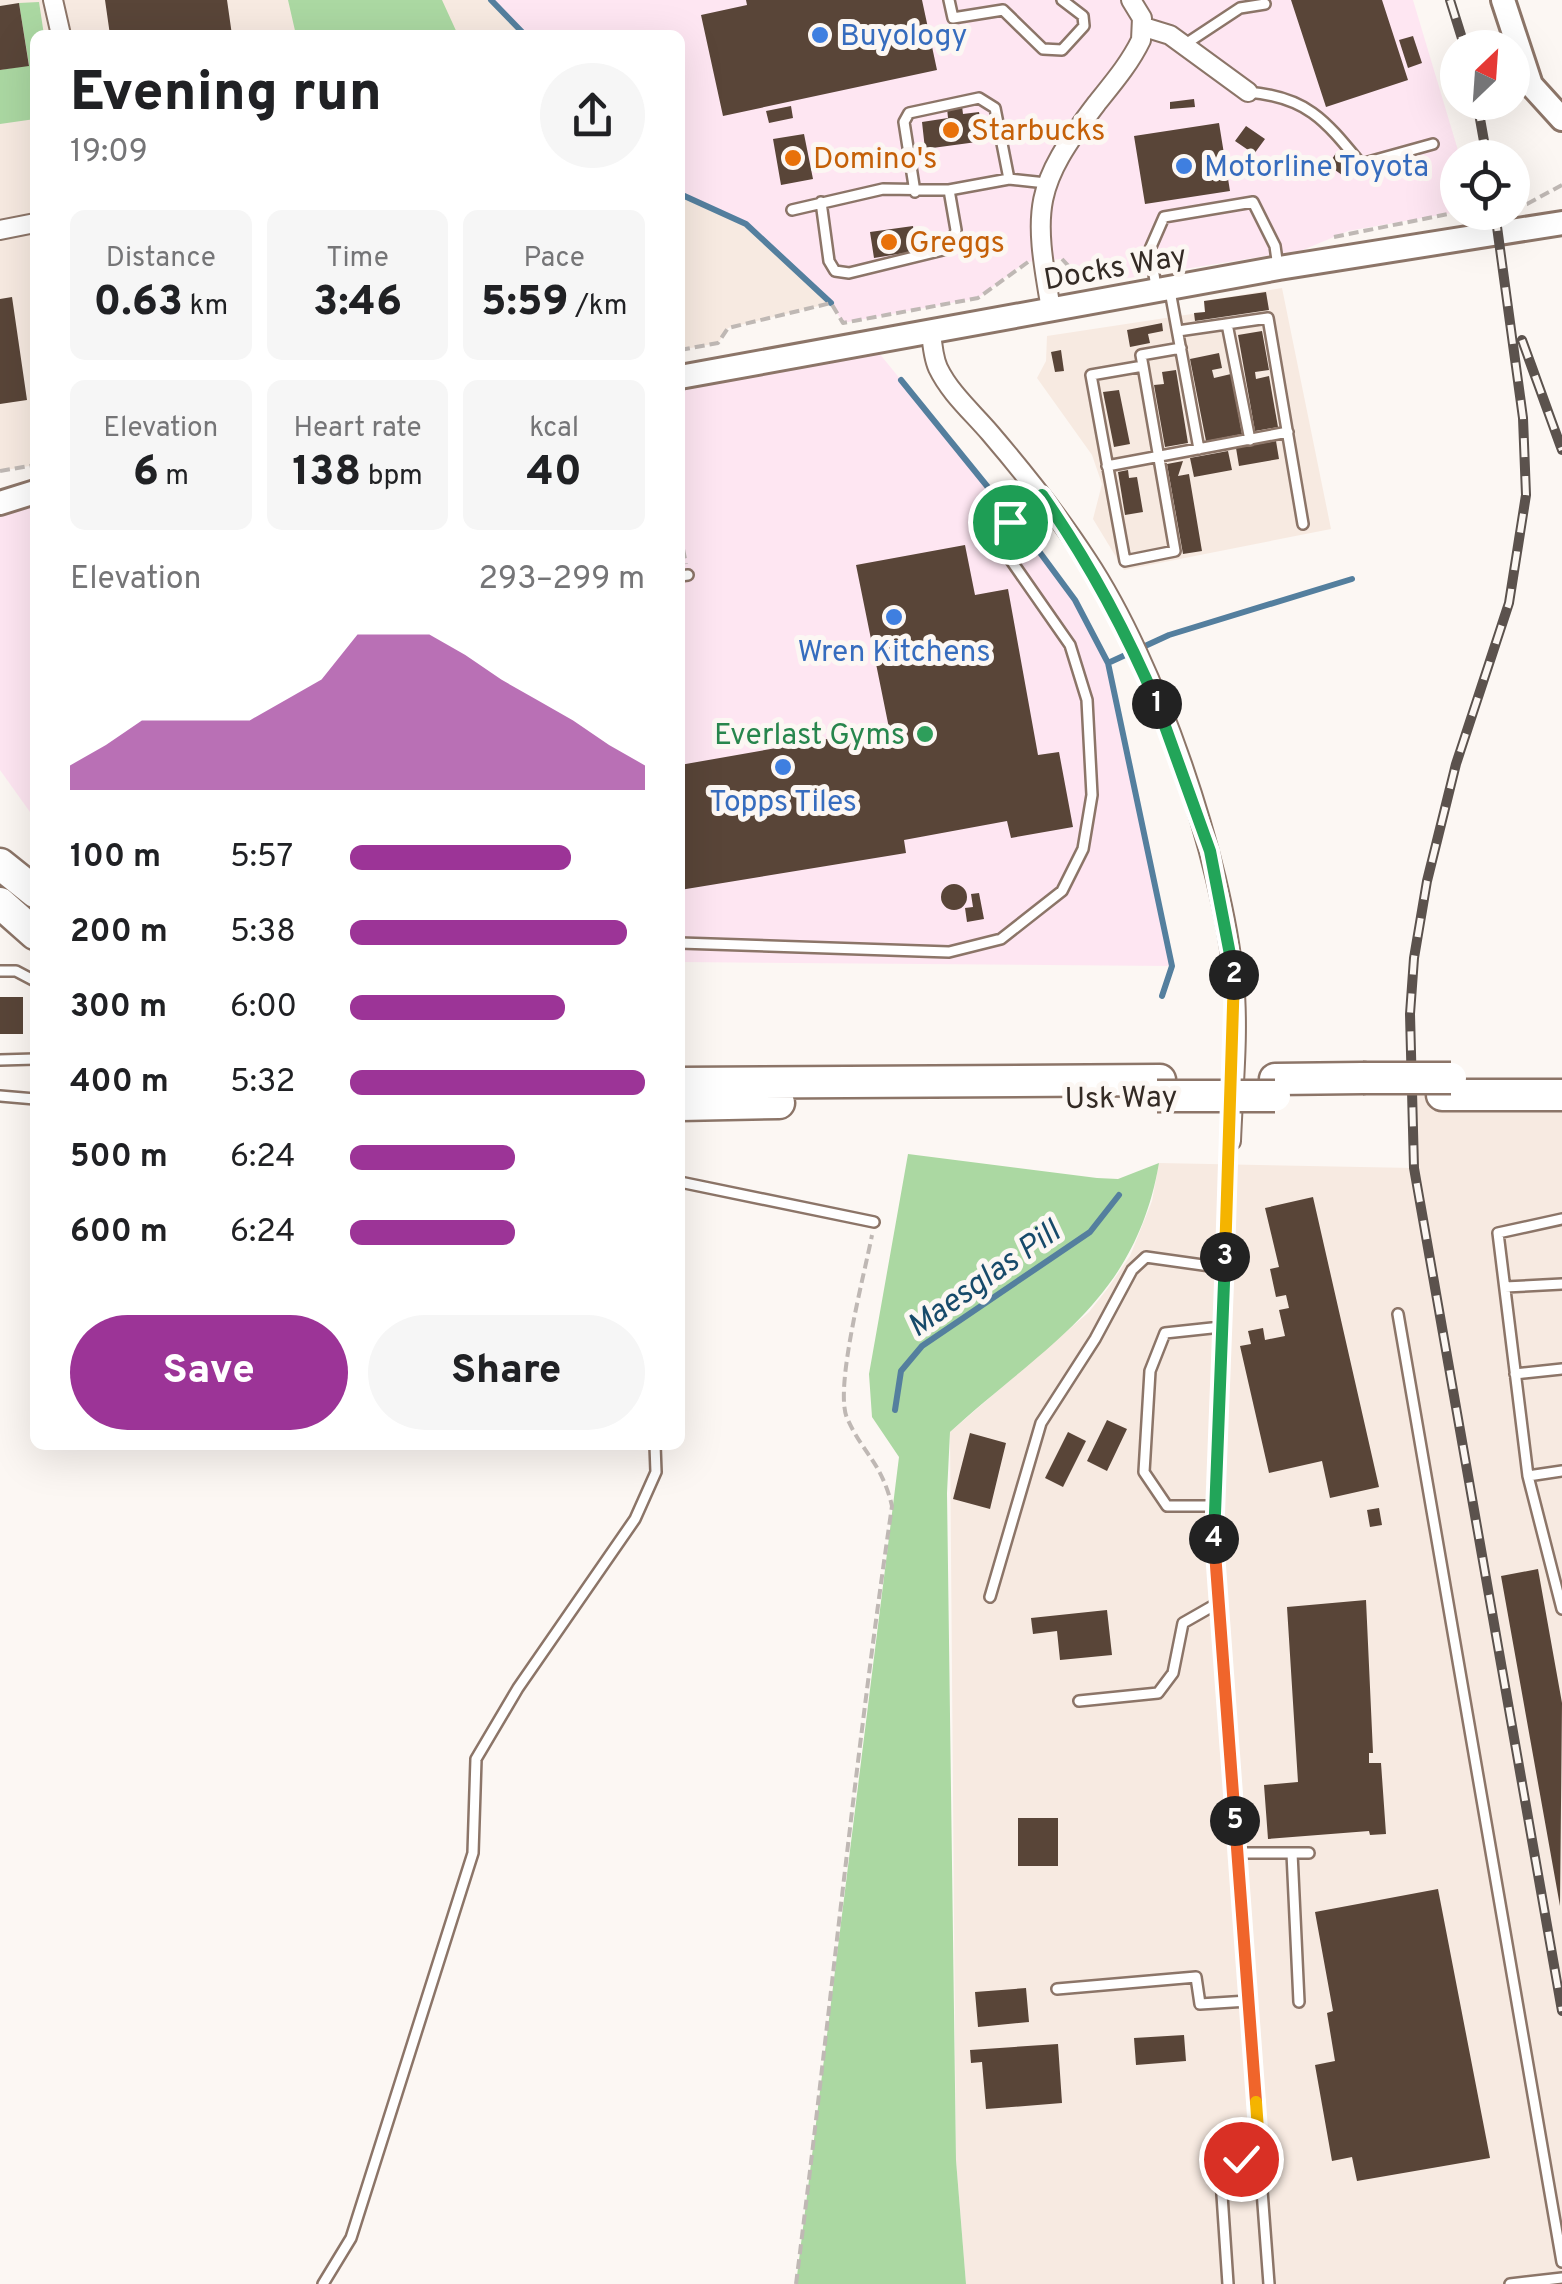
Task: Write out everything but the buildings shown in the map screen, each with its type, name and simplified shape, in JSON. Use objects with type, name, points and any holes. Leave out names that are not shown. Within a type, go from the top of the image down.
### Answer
[{"type":"main road","points":[[0,864],[30,888]]},
{"type":"main road","points":[[0,903],[30,930]]},
{"type":"main road","name":"Usk Way","points":[[685,1083],[1275,1088],[1446,1086],[1562,1077]]},
{"type":"main road","name":"Usk Way","points":[[1446,1086],[1562,1095]]},
{"type":"main road","name":"Usk Way","points":[[685,1104],[1158,1088]]},
{"type":"street","points":[[54,0],[60,30]]},
{"type":"street","points":[[1131,0],[1144,27],[1184,45],[1248,92]]},
{"type":"street","points":[[1503,0],[1525,72],[1540,97],[1562,120]]},
{"type":"street","points":[[1051,309],[1038,222],[1046,183],[1059,154],[1134,55],[1144,27]]},
{"type":"street","name":"Docks Way","points":[[685,376],[1279,268],[1562,223]]},
{"type":"street","points":[[0,230],[30,224]]},
{"type":"street","points":[[930,331],[936,364],[949,386],[1042,495],[1090,562],[1123,625],[1165,723],[1210,851],[1235,986],[1231,1141]]},
{"type":"street","points":[[0,503],[30,494]]},
{"type":"lane","points":[[949,0],[954,18],[1003,10],[1043,49],[1062,50],[1084,26],[1082,16],[1062,0]]},
{"type":"lane","points":[[1184,45],[1240,8],[1265,4]]},
{"type":"lane","points":[[1248,92],[1282,95],[1322,117],[1360,164],[1433,144]]},
{"type":"lane","points":[[914,192],[904,122],[909,113],[979,98],[995,108],[1008,179]]},
{"type":"lane","points":[[792,210],[882,189],[948,190],[1008,179],[1046,183]]},
{"type":"lane","points":[[821,202],[829,262],[835,271],[849,272],[951,248],[956,230],[948,190]]},
{"type":"lane","points":[[1199,449],[1178,331],[1150,249],[1164,217],[1253,202],[1275,246],[1279,268]]},
{"type":"lane","points":[[1178,331],[1268,318],[1304,524]]},
{"type":"lane","points":[[1228,324],[1250,440]]},
{"type":"lane","points":[[1144,366],[1090,375],[1125,561],[1176,551],[1144,366],[1141,355],[1181,348]]},
{"type":"lane","points":[[1107,466],[1288,432]]},
{"type":"lane","points":[[685,943],[949,952],[1001,939],[1062,892],[1083,849],[1092,795],[1086,700],[1070,645],[1001,546],[1010,522],[1042,495]]},
{"type":"lane","points":[[0,971],[16,971],[30,978]]},
{"type":"lane","points":[[0,1060],[30,1059]]},
{"type":"lane","points":[[0,1096],[30,1099]]},
{"type":"lane","points":[[1231,1141],[1212,1506],[1270,2284]]},
{"type":"lane","points":[[685,1183],[874,1222]]},
{"type":"lane","points":[[1562,1219],[1498,1232],[1528,1476],[1562,1609]]},
{"type":"lane","points":[[990,1597],[1041,1423],[1095,1340],[1132,1270],[1146,1257],[1224,1268]]},
{"type":"lane","points":[[1504,1287],[1562,1284]]},
{"type":"lane","points":[[1398,1314],[1562,2262]]},
{"type":"lane","points":[[1212,1506],[1167,1506],[1144,1472],[1150,1371],[1165,1333],[1221,1326]]},
{"type":"lane","points":[[1516,1374],[1562,1370]]},
{"type":"lane","points":[[323,2284],[350,2238],[473,1852],[476,1759],[518,1688],[635,1518],[656,1472],[656,1450]]},
{"type":"lane","points":[[1528,1476],[1562,1471]]},
{"type":"lane","points":[[1079,1701],[1158,1693],[1172,1672],[1183,1623],[1218,1603]]},
{"type":"lane","points":[[1237,1853],[1309,1853]]},
{"type":"lane","points":[[1292,1853],[1300,2002]]},
{"type":"lane","points":[[1057,1988],[1196,1977],[1200,2004],[1248,2001]]},
{"type":"lane","points":[[1228,2284],[1220,2165],[1260,2158]]},
{"type":"lane","points":[[1510,2284],[1562,2278]]},
{"type":"path","points":[[1530,202],[1562,185]]},
{"type":"path","points":[[0,471],[30,466]]},
{"type":"path","points":[[796,2284],[834,1993],[858,1742],[892,1506],[884,1473],[845,1415],[844,1384],[874,1222]]},
{"type":"shaded area","points":[[0,0],[491,0],[520,30],[30,30],[30,466],[0,471]]},
{"type":"shaded area","points":[[491,0],[1413,0],[1440,90],[1440,120],[1449,120],[1455,140],[1440,140],[1440,215],[1348,231],[1303,250],[1098,283],[1078,275],[1061,259],[1026,262],[978,298],[843,323],[831,303],[746,224],[685,196],[685,30],[520,30]]},
{"type":"shaded area","points":[[685,196],[746,224],[831,303],[728,328],[718,343],[685,349]]},
{"type":"shaded area","points":[[1282,288],[1331,529],[1124,570],[1093,519],[1102,484],[1092,455],[1037,378],[1046,361],[1047,336],[1205,312],[1204,301]]},
{"type":"shaded area","points":[[870,342],[1042,553],[1075,600],[1108,663],[1172,966],[685,962],[685,376]]},
{"type":"shaded area","points":[[30,494],[30,812],[0,770],[0,503]]},
{"type":"shaded area","points":[[1413,1095],[1562,1095],[1562,2284],[966,2284],[956,2160],[950,1432],[1089,1312],[1108,1288],[1130,1256],[1152,1201],[1159,1163],[1413,1168]]},
{"type":"green space","points":[[288,0],[442,0],[456,30],[295,30]]},
{"type":"green space","points":[[39,2],[43,30],[30,30],[30,120],[0,124],[0,70],[29,65],[19,3]]},
{"type":"green space","points":[[908,1154],[1118,1179],[1159,1163],[1147,1211],[1130,1251],[1107,1286],[1052,1345],[950,1432],[947,1493],[956,2160],[966,2284],[796,2284],[899,1457],[872,1417],[869,1374]]},
{"type":"waterway","points":[[491,0],[520,30]]},
{"type":"waterway","points":[[685,196],[746,224],[831,303]]},
{"type":"waterway","points":[[901,380],[1004,507]]},
{"type":"waterway","points":[[1024,531],[1075,600],[1108,663],[1172,966],[1162,996]]},
{"type":"waterway","points":[[1108,663],[1169,635],[1352,579]]},
{"type":"waterway","name":"Maesglas Pill","points":[[895,1410],[901,1371],[922,1346],[1090,1232],[1119,1195]]},
{"type":"railway","points":[[1450,0],[1459,30]]},
{"type":"railway","points":[[1480,120],[1484,140]]},
{"type":"railway","points":[[1497,230],[1523,418],[1526,495],[1509,603],[1456,764],[1427,881],[1414,958],[1410,1014],[1414,1168],[1562,2011]]},
{"type":"railway","points":[[1522,340],[1562,450]]},
{"type":"place","name":"Buyology","points":[[820,35]]},
{"type":"place","name":"Starbucks","points":[[951,130]]},
{"type":"place","name":"Domino's","points":[[793,158]]},
{"type":"place","name":"Motorline Toyota","points":[[1184,166]]},
{"type":"place","name":"Greggs","points":[[889,242]]},
{"type":"place","name":"Wren Kitchens","points":[[894,617]]},
{"type":"place","name":"Everlast Gyms","points":[[925,734]]},
{"type":"place","name":"Topps Tiles","points":[[783,767]]},
{"type":"route","points":[[1010,522],[1042,495],[1090,562],[1123,625],[1165,723],[1210,851],[1230,947],[1235,986],[1231,1141],[1212,1522],[1260,2158],[1241,2159]]}]
